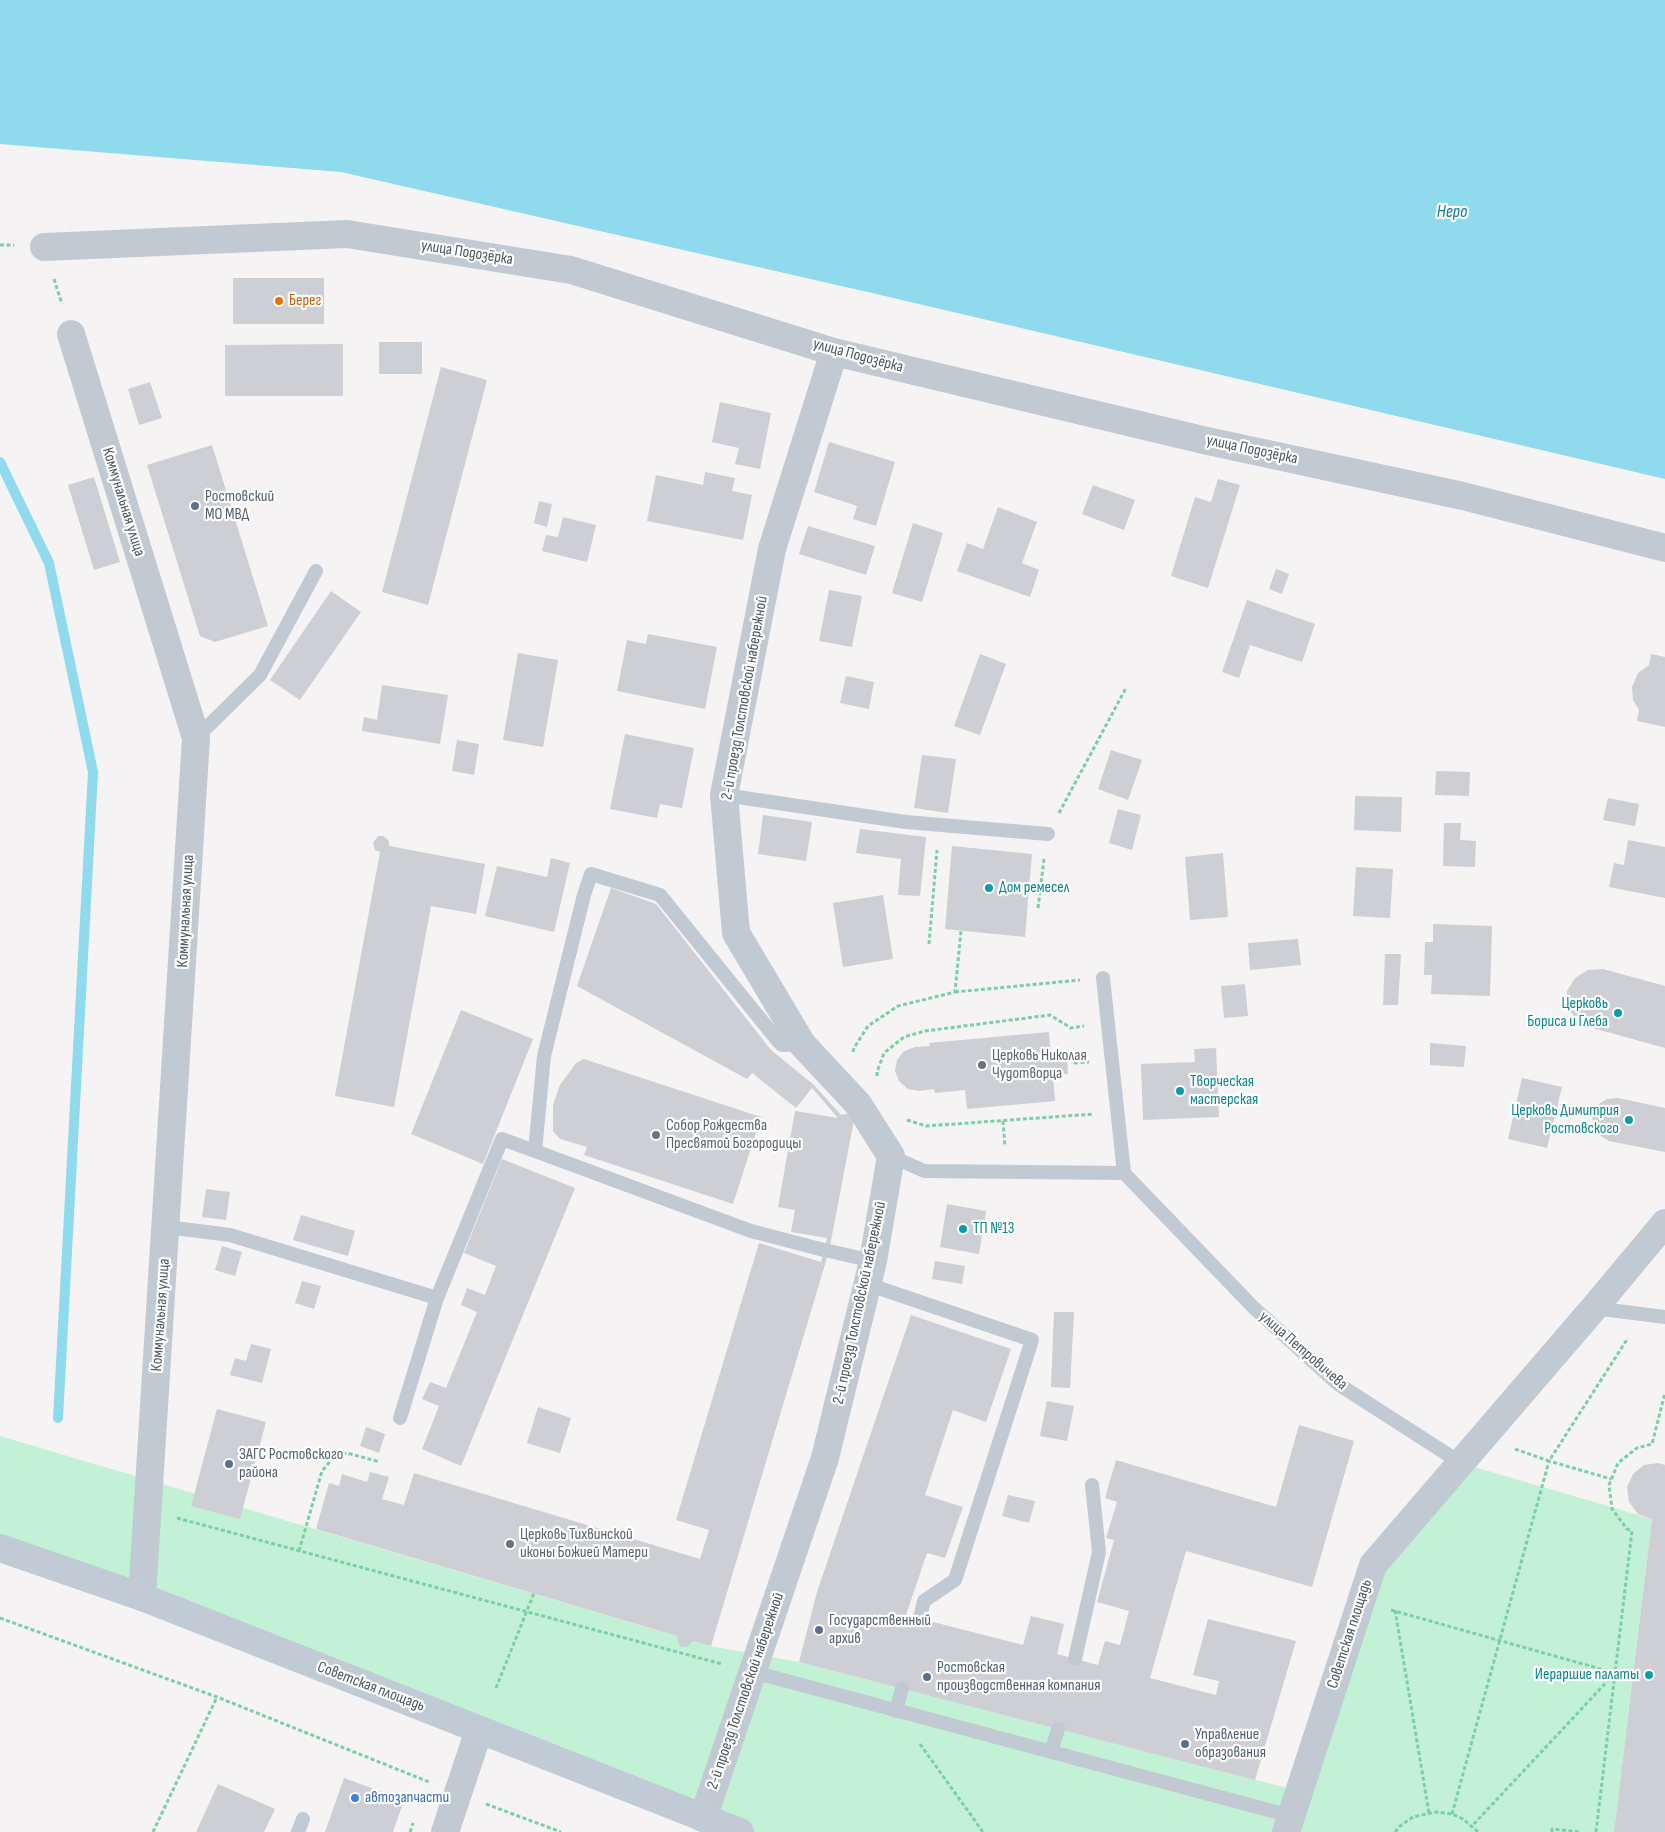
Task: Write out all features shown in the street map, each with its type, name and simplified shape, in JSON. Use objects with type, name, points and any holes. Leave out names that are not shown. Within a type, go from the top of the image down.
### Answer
[{"type":"street","name":"улица Подозёрка","points":[[44,247],[347,234],[571,270],[834,352],[1203,440],[1463,496],[1665,548]]},
{"type":"street","name":"Коммунальная улица","points":[[71,334],[196,738],[142,1597]]},
{"type":"street","name":"2-й проезд Толстовской набережной","points":[[703,1818],[825,1458],[870,1272],[891,1156],[858,1104],[802,1044],[736,933],[724,795],[772,548],[834,352]]},
{"type":"street","points":[[1461,1463],[1665,1223]]},
{"type":"street","name":"Советская площадь","points":[[1289,1824],[1373,1565],[1461,1463]]},
{"type":"street","name":"Советская площадь","points":[[0,1548],[142,1597],[740,1832]]},
{"type":"street","points":[[445,1832],[480,1730]]},
{"type":"lane","points":[[196,738],[260,675],[316,571]]},
{"type":"lane","points":[[724,795],[906,822],[1048,834]]},
{"type":"lane","points":[[535,1151],[544,1056],[584,895],[592,874],[660,895],[778,1041],[782,1045],[802,1044]]},
{"type":"lane","points":[[891,1156],[924,1171],[1124,1173],[1103,978]]},
{"type":"lane","points":[[400,1418],[437,1298],[502,1139],[751,1231],[826,1250],[870,1272],[1032,1340],[954,1580],[924,1601],[920,1618]]},
{"type":"lane","name":"улица Петровичева","points":[[1124,1173],[1254,1308],[1338,1384],[1461,1463]]},
{"type":"lane","points":[[166,1227],[230,1235],[437,1298]]},
{"type":"lane","points":[[1594,1308],[1665,1317]]},
{"type":"lane","points":[[1075,1659],[1099,1552],[1092,1485]]},
{"type":"lane","points":[[753,1672],[1051,1752],[1289,1824]]},
{"type":"lane","points":[[896,1711],[902,1688]]},
{"type":"lane","points":[[1051,1752],[1058,1729]]},
{"type":"path","points":[[44,247],[71,334]]},
{"type":"path","points":[[1038,908],[1048,834],[1126,688]]},
{"type":"path","points":[[929,944],[940,825]]},
{"type":"path","points":[[956,992],[961,931]]},
{"type":"path","points":[[853,1058],[854,1048],[868,1026],[898,1006],[956,992],[1103,978]]},
{"type":"path","points":[[877,1079],[876,1072],[884,1053],[904,1036],[925,1031],[1050,1014],[1071,1028],[1108,1024]]},
{"type":"path","points":[[901,1117],[907,1121],[926,1126],[1117,1112]]},
{"type":"path","points":[[1003,1121],[1005,1151]]},
{"type":"path","points":[[1452,1814],[1549,1460],[1643,1314]]},
{"type":"path","points":[[1596,1832],[1632,1530],[1627,1529],[1612,1509],[1609,1485],[1618,1463],[1637,1448],[1652,1444],[1665,1393]]},
{"type":"path","points":[[1482,1438],[1611,1479]]},
{"type":"path","points":[[299,1551],[322,1471],[334,1458],[347,1453],[380,1462]]},
{"type":"path","points":[[148,1510],[753,1672]]},
{"type":"path","points":[[496,1688],[534,1593]]},
{"type":"path","points":[[1358,1610],[1395,1610],[1615,1673]]},
{"type":"path","points":[[1395,1610],[1429,1813]]},
{"type":"path","points":[[0,1618],[217,1697],[458,1794],[561,1832]]},
{"type":"path","points":[[1472,1826],[1615,1673]]},
{"type":"path","points":[[153,1832],[217,1697]]},
{"type":"path","points":[[896,1711],[983,1832]]},
{"type":"path","points":[[1395,1832],[1413,1817],[1429,1813],[1452,1814],[1462,1819],[1478,1832]]},
{"type":"path","points":[[1552,1832],[1552,1829],[1580,1832]]},
{"type":"green space","points":[[0,1436],[710,1646],[799,1662],[1299,1791],[1373,1565],[1461,1463],[1652,1519],[1614,1832],[740,1832],[0,1548]]},
{"type":"water","name":"Неро","points":[[0,0],[1665,0],[1665,479],[872,293],[341,172],[0,144]]},
{"type":"building","name":"Берег","points":[[233,278],[324,278],[324,324],[233,324]]},
{"type":"building","points":[[379,342],[422,342],[422,374],[379,374]]},
{"type":"building","points":[[343,344],[343,396],[225,396],[225,345]]},
{"type":"building","points":[[441,367],[487,380],[428,605],[382,592]]},
{"type":"building","points":[[150,382],[162,418],[139,425],[128,389]]},
{"type":"building","points":[[720,402],[771,413],[760,469],[735,464],[739,448],[712,442]]},
{"type":"building","points":[[829,442],[895,462],[876,526],[853,519],[857,506],[814,492]]},
{"type":"building","name":"Ростовский МО МВД","points":[[212,445],[268,626],[215,642],[200,636],[147,465]]},
{"type":"building","points":[[705,472],[735,478],[732,491],[752,495],[743,540],[647,521],[656,475],[703,485]]},
{"type":"building","points":[[94,477],[120,562],[94,570],[68,485]]},
{"type":"building","points":[[1218,479],[1240,485],[1208,588],[1171,576],[1195,497],[1211,502]]},
{"type":"building","points":[[1093,485],[1135,500],[1124,530],[1082,514]]},
{"type":"building","points":[[539,501],[552,504],[547,527],[534,523]]},
{"type":"building","points":[[998,507],[1037,522],[1022,563],[1039,570],[1030,597],[957,571],[967,543],[983,549]]},
{"type":"building","points":[[563,517],[596,525],[587,562],[542,551],[546,535],[558,537]]},
{"type":"building","points":[[913,523],[943,533],[922,602],[892,593]]},
{"type":"building","points":[[808,526],[875,546],[866,575],[799,554]]},
{"type":"building","points":[[1276,569],[1289,574],[1282,594],[1269,589]]},
{"type":"building","points":[[829,590],[862,596],[852,647],[819,641]]},
{"type":"building","points":[[331,591],[361,612],[300,700],[270,680]]},
{"type":"building","points":[[1247,600],[1315,624],[1302,662],[1250,645],[1239,678],[1222,672]]},
{"type":"building","points":[[648,634],[717,647],[705,709],[617,691],[627,640],[646,644]]},
{"type":"building","points":[[518,653],[558,660],[543,747],[503,740]]},
{"type":"building","points":[[980,654],[1006,664],[980,735],[954,726]]},
{"type":"building","points":[[1651,654],[1665,657],[1665,727],[1637,721],[1639,710],[1633,700],[1632,687],[1638,673],[1649,665]]},
{"type":"building","points":[[846,676],[874,682],[869,709],[840,703]]},
{"type":"building","points":[[382,685],[448,695],[440,744],[362,731],[364,717],[377,720]]},
{"type":"building","points":[[625,734],[694,748],[682,808],[660,804],[657,818],[610,809]]},
{"type":"building","points":[[457,740],[479,744],[474,775],[452,771]]},
{"type":"building","points":[[1111,750],[1142,760],[1128,800],[1098,789]]},
{"type":"building","points":[[922,755],[956,759],[948,813],[914,808]]},
{"type":"building","points":[[1436,771],[1470,772],[1469,796],[1435,795]]},
{"type":"building","points":[[1355,796],[1402,797],[1401,832],[1354,830]]},
{"type":"building","points":[[1608,798],[1639,804],[1635,826],[1603,820]]},
{"type":"building","points":[[1118,809],[1141,815],[1132,850],[1109,843]]},
{"type":"building","points":[[763,815],[812,822],[806,861],[758,854]]},
{"type":"building","points":[[1444,823],[1461,823],[1460,840],[1476,841],[1475,867],[1443,866]]},
{"type":"building","points":[[860,829],[926,837],[920,896],[898,895],[901,859],[856,853]]},
{"type":"building","points":[[378,836],[386,838],[389,841],[389,846],[485,864],[476,914],[431,906],[394,1107],[335,1096],[380,852],[375,850],[373,843]]},
{"type":"building","points":[[1628,840],[1665,847],[1665,898],[1609,887],[1614,863],[1624,865]]},
{"type":"building","name":"Дом ремесел","points":[[952,846],[1032,854],[1025,937],[945,929]]},
{"type":"building","points":[[1223,853],[1228,917],[1190,920],[1185,857]]},
{"type":"building","points":[[551,858],[570,863],[554,932],[485,916],[497,866],[547,877]]},
{"type":"building","points":[[1356,867],[1393,869],[1390,918],[1353,916]]},
{"type":"building","points":[[611,888],[656,904],[771,1050],[814,1085],[841,1115],[849,1113],[854,1120],[829,1251],[711,1646],[693,1641],[687,1647],[682,1647],[679,1645],[677,1636],[316,1529],[329,1483],[339,1486],[342,1474],[367,1482],[370,1472],[389,1477],[382,1499],[404,1505],[414,1473],[700,1559],[709,1530],[676,1520],[759,1243],[821,1262],[827,1238],[791,1232],[795,1210],[778,1207],[795,1111],[838,1118],[812,1088],[796,1108],[752,1073],[747,1079],[577,986]]},
{"type":"building","points":[[883,895],[893,959],[843,967],[833,903]]},
{"type":"building","points":[[1433,924],[1492,926],[1490,996],[1431,994],[1432,975],[1424,975],[1425,942],[1433,942]]},
{"type":"building","points":[[1298,939],[1301,965],[1250,970],[1248,943]]},
{"type":"building","points":[[1385,954],[1401,954],[1398,1005],[1383,1005]]},
{"type":"building","name":"Церковь Бориса и Глеба","points":[[1603,969],[1665,986],[1665,1048],[1589,1027],[1576,1019],[1567,1007],[1567,991],[1575,978],[1588,970]]},
{"type":"building","points":[[1245,984],[1248,1016],[1224,1018],[1221,986]]},
{"type":"building","points":[[461,1010],[533,1039],[483,1164],[411,1134]]},
{"type":"building","name":"Церковь Николая Чудотворца","points":[[1049,1032],[1051,1057],[1067,1055],[1068,1074],[1053,1075],[1055,1101],[967,1109],[965,1090],[935,1093],[934,1089],[919,1091],[908,1089],[899,1081],[895,1071],[897,1060],[904,1051],[915,1047],[930,1046],[929,1043]]},
{"type":"building","points":[[1430,1043],[1466,1046],[1464,1067],[1430,1065]]},
{"type":"building","name":"Творческая мастерская","points":[[1216,1048],[1219,1117],[1143,1120],[1141,1064],[1195,1062],[1194,1049]]},
{"type":"building","name":"Собор Рождества Пресвятой Богородицы","points":[[584,1059],[761,1117],[733,1204],[584,1155],[587,1147],[560,1139],[553,1131],[553,1105],[560,1085],[576,1063]]},
{"type":"building","points":[[1522,1078],[1562,1087],[1547,1148],[1508,1139]]},
{"type":"building","name":"Церковь Димитрия Ростовского","points":[[1618,1098],[1665,1108],[1665,1152],[1609,1141],[1599,1135],[1593,1126],[1592,1115],[1597,1105],[1607,1099]]},
{"type":"building","points":[[502,1159],[575,1188],[461,1466],[422,1449],[439,1406],[422,1399],[430,1382],[446,1388],[477,1312],[461,1305],[467,1288],[485,1295],[496,1266],[464,1253]]},
{"type":"building","points":[[206,1189],[230,1192],[226,1220],[202,1217]]},
{"type":"building","name":"ТП №13","points":[[947,1204],[986,1211],[979,1254],[940,1247]]},
{"type":"building","points":[[301,1215],[355,1231],[348,1256],[293,1240]]},
{"type":"building","points":[[222,1246],[242,1252],[235,1276],[215,1270]]},
{"type":"building","points":[[935,1261],[965,1266],[962,1284],[932,1279]]},
{"type":"building","points":[[302,1281],[321,1286],[314,1309],[295,1303]]},
{"type":"building","points":[[1054,1312],[1074,1312],[1070,1388],[1051,1387]]},
{"type":"building","points":[[911,1315],[1011,1349],[986,1422],[953,1410],[925,1495],[963,1507],[945,1558],[927,1553],[906,1615],[1023,1645],[1031,1616],[1064,1624],[1057,1654],[1098,1665],[1105,1641],[1120,1645],[1129,1611],[1097,1602],[1114,1540],[1106,1538],[1117,1502],[1105,1498],[1116,1460],[1276,1507],[1299,1425],[1354,1441],[1312,1587],[1186,1551],[1150,1678],[1216,1695],[1219,1681],[1193,1675],[1208,1619],[1296,1641],[1255,1780],[799,1662],[817,1592]]},
{"type":"building","points":[[251,1344],[271,1349],[262,1383],[230,1375],[235,1358],[246,1361]]},
{"type":"building","points":[[1047,1401],[1074,1406],[1067,1441],[1040,1436]]},
{"type":"building","points":[[538,1407],[571,1418],[560,1453],[527,1443]]},
{"type":"building","name":"ЗАГС Ростовского района","points":[[217,1409],[266,1422],[240,1519],[191,1506]]},
{"type":"building","points":[[366,1427],[385,1434],[379,1453],[360,1446]]},
{"type":"building","name":"Иераршие палаты","points":[[1658,1463],[1665,1465],[1665,1832],[1614,1832],[1652,1519],[1638,1514],[1629,1502],[1627,1487],[1633,1474],[1644,1465]]},
{"type":"building","points":[[1008,1495],[1035,1501],[1029,1523],[1002,1516]]},
{"type":"building","points":[[344,1778],[404,1800],[393,1832],[325,1832]]},
{"type":"building","points":[[218,1784],[275,1809],[264,1832],[196,1832]]},
{"type":"waterway","points":[[0,462],[49,563],[93,772],[58,1418]]},
{"type":"place","name":"Берег","points":[[279,301]]},
{"type":"place","name":"Ростовский МО МВД","points":[[195,506]]},
{"type":"place","name":"Дом ремесел","points":[[989,888]]},
{"type":"place","name":"Церковь Бориса и Глеба","points":[[1618,1013]]},
{"type":"place","name":"Церковь Николая Чудотворца","points":[[982,1065]]},
{"type":"place","name":"Творческая мастерская","points":[[1180,1091]]},
{"type":"place","name":"Церковь Димитрия Ростовского","points":[[1629,1120]]},
{"type":"place","name":"Собор Рождества Пресвятой Богородицы","points":[[656,1135]]},
{"type":"place","name":"ТП №13","points":[[963,1229]]},
{"type":"place","name":"ЗАГС Ростовского района","points":[[229,1464]]},
{"type":"place","name":"Церковь Тихвинской иконы Божией Матери","points":[[510,1544]]},
{"type":"place","name":"Государственный архив","points":[[819,1630]]},
{"type":"place","name":"Иераршие палаты","points":[[1649,1675]]},
{"type":"place","name":"Ростовская производственная компания","points":[[927,1677]]},
{"type":"place","name":"Управление образования","points":[[1185,1744]]},
{"type":"place","name":"автозапчасти","points":[[355,1798]]}]
